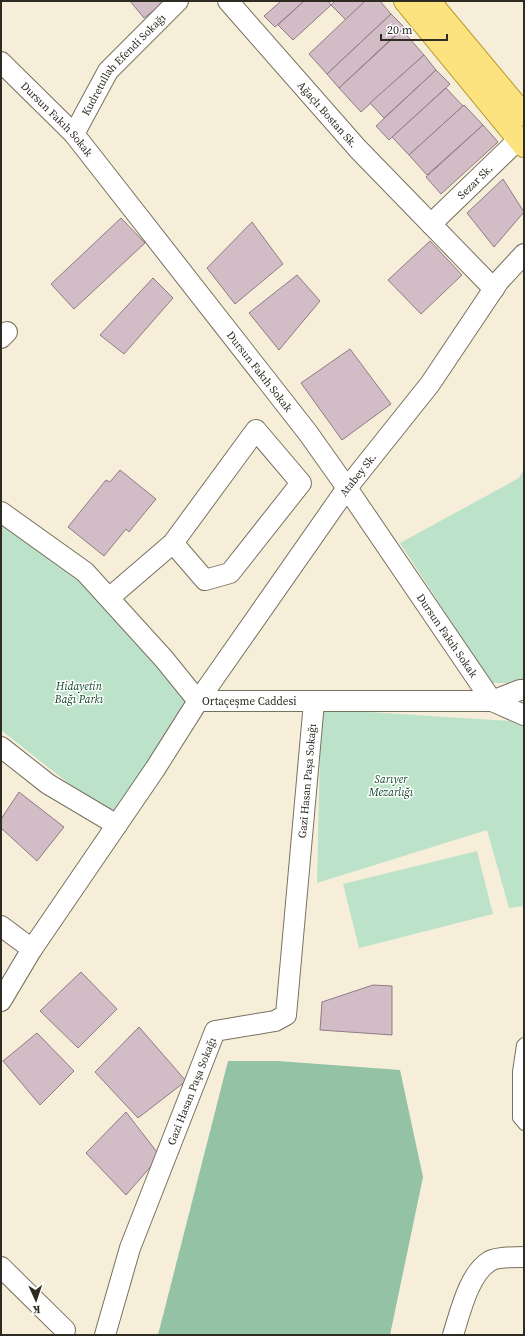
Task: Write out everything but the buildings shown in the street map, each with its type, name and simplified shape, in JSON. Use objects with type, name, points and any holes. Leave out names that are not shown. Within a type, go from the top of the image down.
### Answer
[{"type":"main road","points":[[405,1],[521,143]]},
{"type":"main road","points":[[429,1],[524,115]]},
{"type":"street","name":"Kudretullah Efendi Sokağı","points":[[74,134],[108,71],[178,1]]},
{"type":"street","name":"Ağaçlı Bostan Sk.","points":[[228,1],[358,149],[494,289]]},
{"type":"street","name":"Dursun Fakıh Sokak","points":[[1,62],[74,134],[308,433],[492,701]]},
{"type":"street","name":"Sezar Sk.","points":[[431,224],[521,143]]},
{"type":"street","name":"Atabey Sk.","points":[[1,1001],[32,949],[155,769],[198,701],[347,488],[430,384],[499,281],[524,254]]},
{"type":"street","points":[[109,598],[173,543],[256,430],[301,483],[230,573],[205,580],[173,543]]},
{"type":"street","name":"Ortaçeşme Caddesi","points":[[1,512],[85,572],[164,659],[198,701],[492,701],[524,715]]},
{"type":"street","points":[[492,701],[520,690],[524,690]]},
{"type":"street","name":"Gazi Hasan Paşa Sokağı","points":[[105,1335],[130,1248],[215,1031],[275,1021],[286,1015],[314,702]]},
{"type":"street","points":[[1,747],[48,784],[117,825]]},
{"type":"street","points":[[1,926],[32,949]]},
{"type":"street","points":[[453,1335],[466,1297],[477,1272],[491,1260],[524,1257]]},
{"type":"street","points":[[1,1267],[64,1330]]},
{"type":"lane","points":[[524,1043],[522,1045],[518,1072],[518,1118],[524,1125]]},
{"type":"green space","points":[[524,469],[524,683],[491,683],[400,543],[519,478]]},
{"type":"green space","name":"Hidayetin Bağı Parkı","points":[[1,517],[86,585],[192,701],[115,820],[1,730]]},
{"type":"green space","name":"Sarıyer Mezarlığı","points":[[321,709],[524,722],[524,906],[509,908],[487,830],[317,883]]},
{"type":"green space","points":[[477,851],[493,914],[359,948],[343,884]]},
{"type":"green space","points":[[228,1061],[278,1061],[400,1070],[423,1177],[390,1335],[158,1335]]}]
